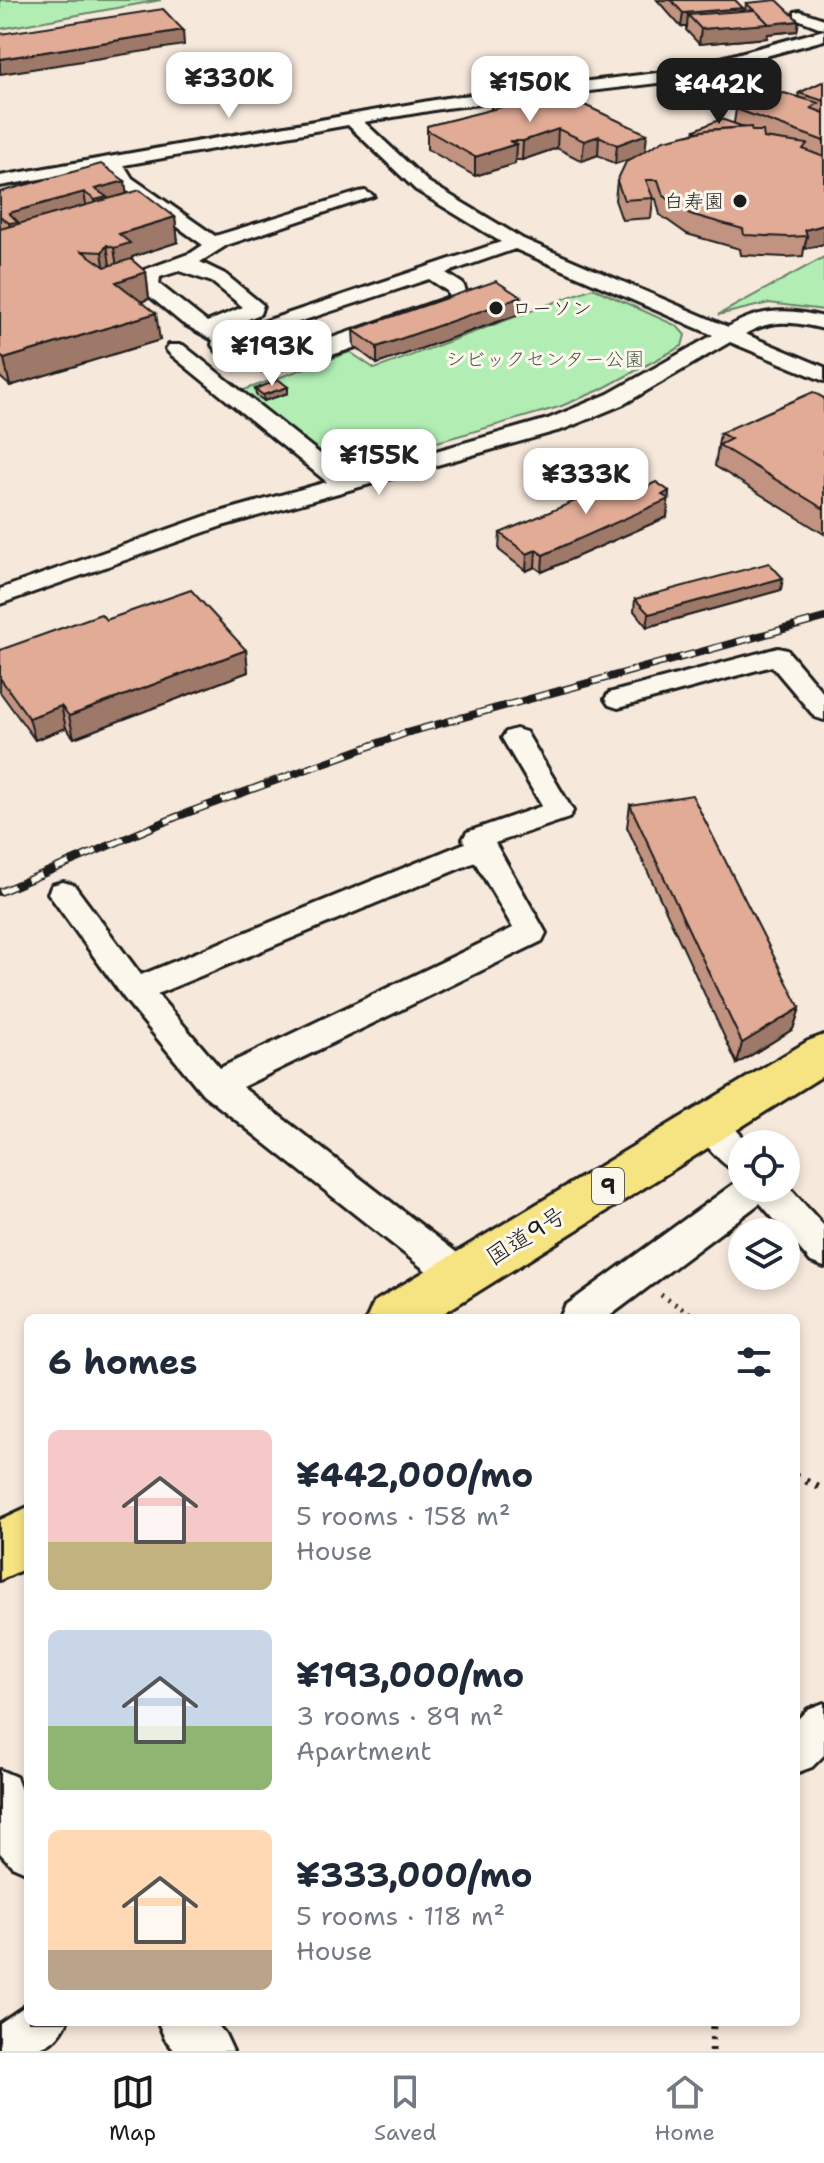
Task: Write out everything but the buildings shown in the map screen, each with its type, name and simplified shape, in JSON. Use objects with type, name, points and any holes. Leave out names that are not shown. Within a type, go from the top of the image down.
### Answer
[{"type":"highway","name":"国道9号","points":[[399,1314],[824,1053]]},
{"type":"highway","points":[[0,1552],[24,1537]]},
{"type":"street","points":[[800,15],[824,24]]},
{"type":"street","points":[[0,181],[499,95],[675,76],[824,35]]},
{"type":"street","points":[[353,121],[422,186],[516,243],[824,375]]},
{"type":"street","points":[[113,161],[125,181],[215,245]]},
{"type":"street","points":[[205,268],[208,258],[226,245],[368,198],[215,245],[198,257],[151,274],[149,286],[216,333],[228,354],[242,361],[269,364],[287,361],[452,304],[459,298],[456,288],[431,272]]},
{"type":"street","points":[[216,333],[242,336],[516,243]]},
{"type":"street","points":[[168,266],[205,268],[254,308],[216,333]]},
{"type":"street","points":[[0,597],[214,521],[556,424],[616,399],[756,319],[773,314],[804,316],[824,323]]},
{"type":"street","points":[[176,349],[343,483]]},
{"type":"street","points":[[618,699],[778,656],[824,711]]},
{"type":"street","points":[[215,1085],[531,933],[477,839],[559,811],[516,738]]},
{"type":"street","points":[[135,990],[483,847]]},
{"type":"street","points":[[63,893],[135,990],[215,1085],[461,1277]]},
{"type":"street","points":[[709,1123],[728,1144]]},
{"type":"street","points":[[583,1314],[735,1202]]},
{"type":"street","points":[[780,1202],[824,1251]]},
{"type":"street","points":[[800,1747],[824,1725]]},
{"type":"street","points":[[3,2051],[37,2026]]},
{"type":"street","points":[[186,2026],[208,2051]]},
{"type":"path","points":[[633,1277],[691,1314]]},
{"type":"path","points":[[800,1478],[824,1490]]},
{"type":"path","points":[[712,2051],[713,2026]]},
{"type":"green space","points":[[0,0],[161,0],[0,29]]},
{"type":"green space","points":[[824,257],[824,310],[769,303],[718,315]]},
{"type":"green space","name":"シビックセンター公園","points":[[593,288],[677,326],[685,335],[682,346],[600,390],[559,407],[343,469],[241,391],[350,352],[375,369]]},
{"type":"railway","points":[[0,892],[176,817],[406,733],[824,618]]},
{"type":"place","name":"白寿園","points":[[740,201]]},
{"type":"place","name":"ローソン","points":[[496,308]]}]
